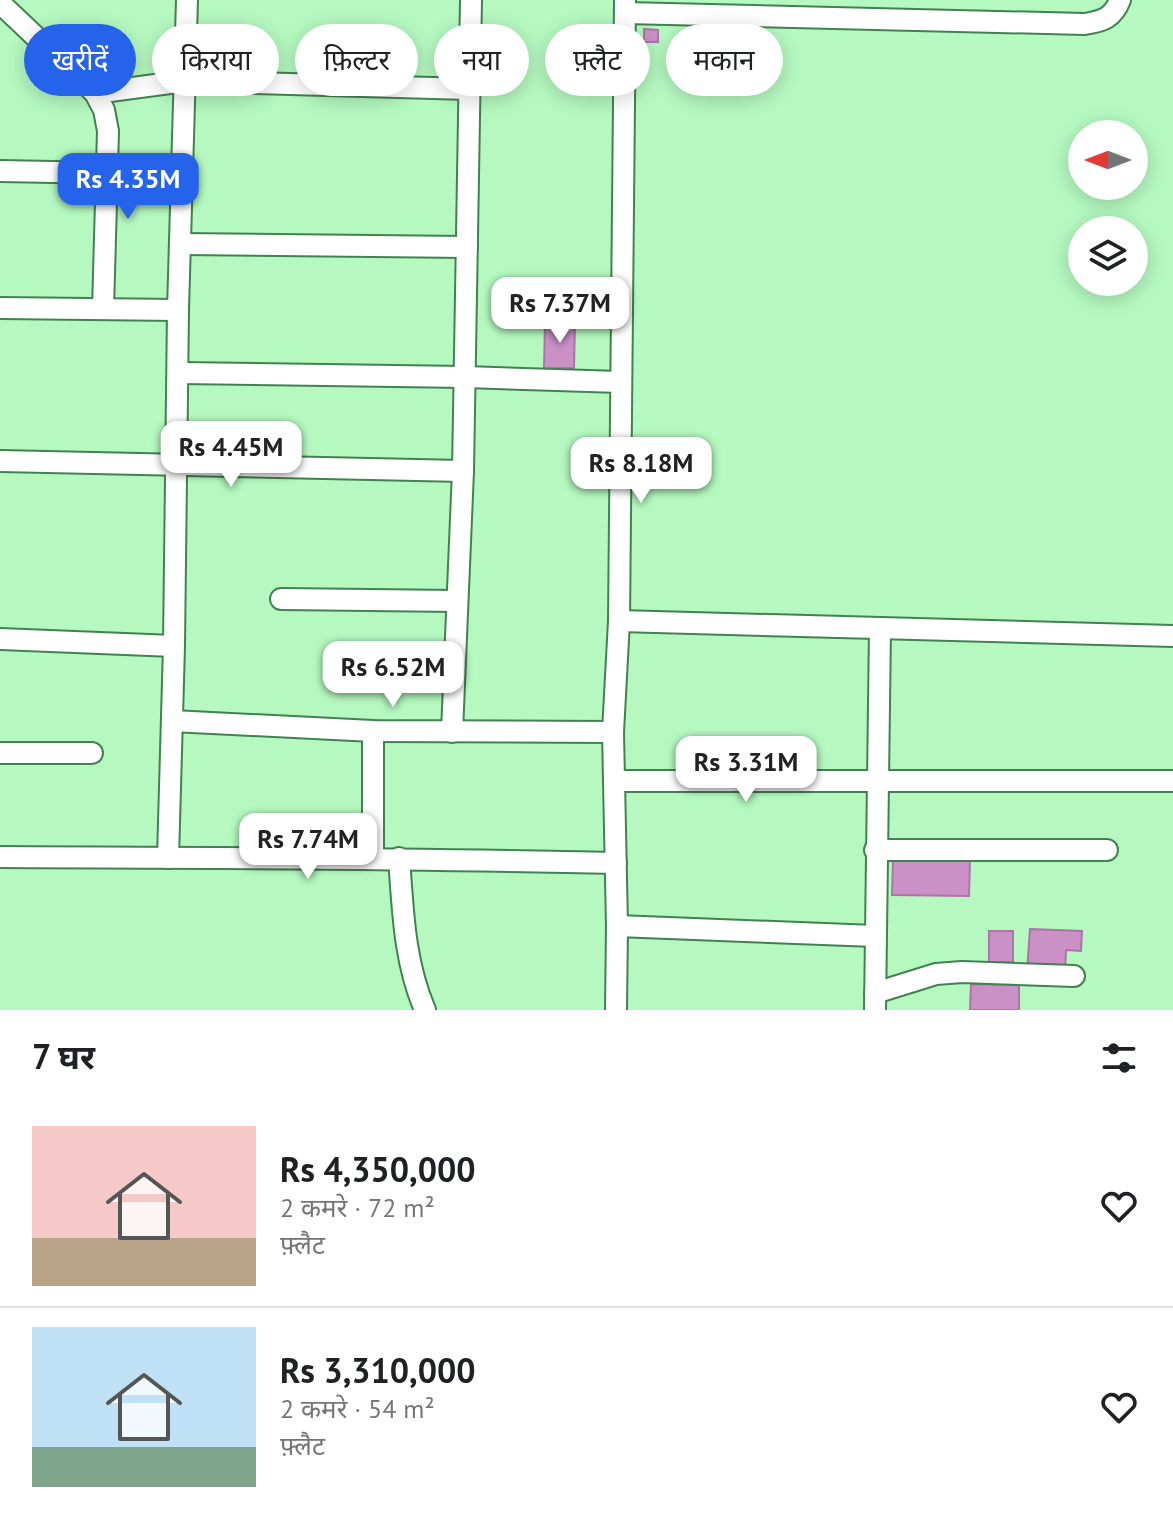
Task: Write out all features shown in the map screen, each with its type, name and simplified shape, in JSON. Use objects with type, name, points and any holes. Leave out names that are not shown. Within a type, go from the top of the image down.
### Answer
[{"type":"street","points":[[186,24],[187,0]]},
{"type":"street","points":[[470,24],[471,0]]},
{"type":"street","points":[[616,1010],[613,732],[619,621],[625,6],[1085,24],[1104,21],[1116,11],[1120,0]]},
{"type":"street","points":[[0,3],[24,26]]},
{"type":"street","points":[[279,84],[434,88]]},
{"type":"street","points":[[97,96],[104,110],[108,131],[103,309]]},
{"type":"street","points":[[168,858],[185,96]]},
{"type":"street","points":[[452,732],[463,471],[469,96]]},
{"type":"street","points":[[0,171],[107,173]]},
{"type":"street","points":[[180,244],[467,247]]},
{"type":"street","points":[[0,308],[178,310]]},
{"type":"street","points":[[179,373],[620,382]]},
{"type":"street","points":[[0,461],[463,471]]},
{"type":"street","points":[[281,599],[457,601]]},
{"type":"street","points":[[619,621],[1173,636]]},
{"type":"street","points":[[880,629],[875,1001],[936,974],[989,972],[1074,976]]},
{"type":"street","points":[[0,639],[174,646]]},
{"type":"street","points":[[172,721],[373,731],[613,732]]},
{"type":"street","points":[[373,731],[373,858]]},
{"type":"street","points":[[0,753],[92,753]]},
{"type":"street","points":[[615,781],[1173,781]]},
{"type":"street","points":[[875,850],[1107,850]]},
{"type":"street","points":[[0,857],[399,858],[616,863]]},
{"type":"street","points":[[399,858],[406,950],[414,985],[425,1010]]},
{"type":"street","points":[[617,926],[875,936]]},
{"type":"building","points":[[650,29],[658,30],[658,42],[650,42]]},
{"type":"building","points":[[545,322],[575,322],[574,368],[544,368]]},
{"type":"building","points":[[893,860],[970,861],[969,896],[892,895]]},
{"type":"building","points":[[1030,929],[1082,931],[1081,951],[1066,950],[1065,973],[1027,971]]},
{"type":"building","points":[[989,931],[1013,931],[1013,962],[989,962]]},
{"type":"building","points":[[971,984],[1019,985],[1019,1010],[970,1010]]}]
